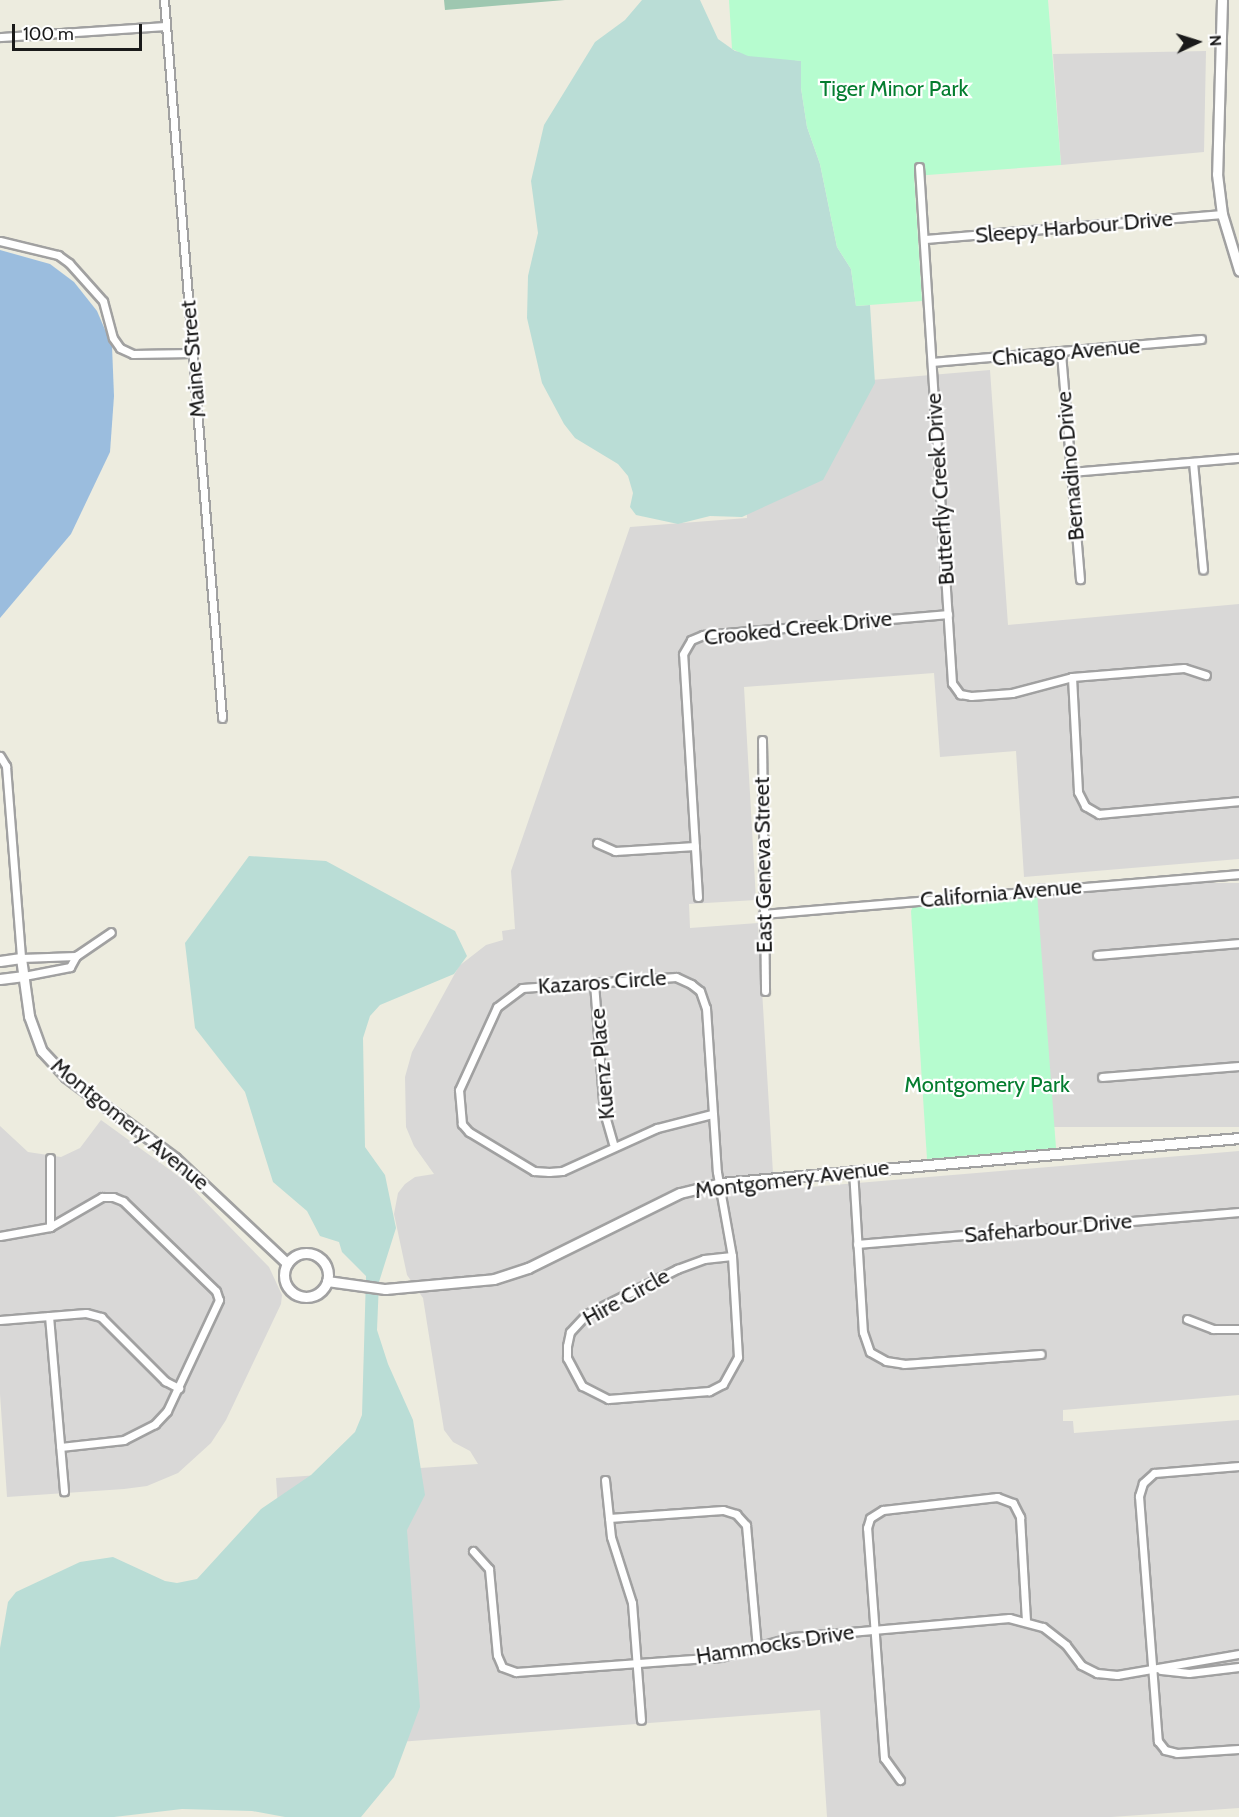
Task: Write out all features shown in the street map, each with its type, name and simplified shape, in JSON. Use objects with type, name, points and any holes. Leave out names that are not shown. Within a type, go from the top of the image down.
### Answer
[{"type":"street","name":"Maine Street","points":[[164,0],[222,718]]},
{"type":"street","points":[[1222,0],[1217,137],[1222,214],[1239,270]]},
{"type":"street","points":[[0,37],[166,26]]},
{"type":"street","name":"Butterfly Creek Drive","points":[[919,167],[926,239],[952,683],[960,694],[1012,693],[1072,677]]},
{"type":"street","name":"Sleepy Harbour Drive","points":[[926,239],[1222,214]]},
{"type":"street","points":[[0,241],[58,255],[69,263],[103,301],[113,338],[120,348],[133,354],[192,353]]},
{"type":"street","name":"Chicago Avenue","points":[[932,362],[1061,353],[1201,339]]},
{"type":"street","name":"Bernadino Drive","points":[[1061,353],[1080,579]]},
{"type":"street","points":[[1071,472],[1239,459]]},
{"type":"street","points":[[1193,462],[1203,570]]},
{"type":"street","name":"Crooked Creek Drive","points":[[698,897],[683,654],[690,640],[703,635],[948,614]]},
{"type":"street","points":[[1206,675],[1184,668],[1072,677],[1078,792],[1085,806],[1099,814],[1239,801]]},
{"type":"street","name":"East Geneva Street","points":[[762,740],[765,991]]},
{"type":"street","points":[[0,756],[6,766],[21,958]]},
{"type":"street","points":[[597,843],[615,851],[695,846]]},
{"type":"street","name":"California Avenue","points":[[763,914],[1239,874]]},
{"type":"street","points":[[0,979],[70,967],[76,956],[111,932]]},
{"type":"street","points":[[1097,955],[1239,943]]},
{"type":"street","points":[[0,961],[76,956]]},
{"type":"street","name":"Montgomery Avenue","points":[[21,958],[29,1016],[48,1058],[66,1077],[200,1179],[287,1263]]},
{"type":"street","name":"Kazaros Circle","points":[[712,1114],[683,1119],[613,1144],[562,1171],[534,1171],[469,1132],[462,1124],[459,1090],[497,1007],[508,995],[522,988],[676,977],[700,991],[706,1008],[712,1114],[721,1184]]},
{"type":"street","name":"Kuenz Place","points":[[594,983],[604,1112],[613,1144]]},
{"type":"street","points":[[1102,1077],[1239,1066]]},
{"type":"street","name":"Montgomery Avenue","points":[[327,1281],[385,1289],[494,1279],[528,1268],[680,1193],[721,1184],[853,1170],[1239,1138]]},
{"type":"street","points":[[50,1158],[50,1227]]},
{"type":"street","points":[[853,1170],[863,1332],[870,1352],[886,1361],[904,1364],[1041,1354]]},
{"type":"street","name":"Hire Circle","points":[[721,1184],[732,1256],[738,1357],[723,1384],[709,1391],[608,1399],[582,1386],[567,1358],[567,1346],[570,1332],[586,1314],[677,1269],[704,1259],[732,1256]]},
{"type":"street","points":[[0,1236],[50,1227],[102,1197],[113,1197],[123,1201],[216,1291],[217,1310],[167,1411],[155,1424],[124,1440],[60,1446]]},
{"type":"street","name":"Safeharbour Drive","points":[[857,1244],[1239,1212]]},
{"type":"street","points":[[312,1253],[327,1266],[327,1281],[318,1294],[295,1295],[284,1278],[287,1263],[297,1255],[312,1253]]},
{"type":"street","points":[[0,1320],[86,1313],[101,1317],[165,1381],[179,1388]]},
{"type":"street","points":[[49,1316],[64,1491]]},
{"type":"street","points":[[1187,1319],[1213,1329],[1239,1329]]},
{"type":"street","points":[[1239,1466],[1154,1473],[1143,1483],[1139,1496],[1158,1741],[1165,1750],[1178,1753],[1239,1749]]},
{"type":"street","points":[[605,1480],[609,1518],[632,1603],[641,1720]]},
{"type":"street","points":[[900,1780],[884,1758],[867,1528],[870,1518],[883,1510],[997,1497],[1013,1503],[1020,1517],[1026,1620]]},
{"type":"street","points":[[609,1518],[723,1510],[736,1514],[746,1525],[757,1648]]},
{"type":"street","name":"Hammocks Drive","points":[[473,1551],[489,1569],[497,1655],[502,1667],[516,1672],[636,1660],[720,1657],[793,1636],[1009,1618],[1026,1620],[1043,1627],[1066,1645],[1081,1665],[1096,1673],[1153,1670],[1189,1673],[1239,1667]]},
{"type":"street","name":"Hammocks Drive","points":[[1153,1670],[1239,1653]]},
{"type":"shaded area","points":[[642,0],[700,0],[718,39],[735,51],[801,61],[801,88],[807,127],[820,164],[837,247],[851,269],[856,306],[870,305],[875,383],[823,480],[742,517],[710,516],[678,524],[636,515],[630,507],[633,493],[628,476],[618,464],[575,438],[564,424],[542,383],[527,318],[528,276],[538,233],[531,181],[544,125],[595,42],[625,20]]},
{"type":"shaded area","points":[[1206,51],[1204,152],[1061,165],[1053,54]]},
{"type":"shaded area","points":[[0,250],[50,264],[74,282],[97,311],[112,346],[114,396],[110,452],[71,534],[0,618]]},
{"type":"shaded area","points":[[990,370],[1008,625],[1239,604],[1239,859],[1024,877],[1016,751],[940,757],[934,673],[744,687],[756,900],[689,904],[690,928],[758,923],[774,1190],[1239,1151],[1239,1395],[1063,1410],[1063,1421],[1073,1421],[1074,1433],[1239,1420],[1239,1808],[1111,1817],[827,1817],[820,1710],[294,1750],[276,1478],[478,1464],[470,1451],[453,1442],[444,1430],[423,1298],[407,1275],[394,1214],[398,1193],[405,1184],[415,1177],[434,1174],[414,1146],[406,1127],[405,1077],[412,1052],[459,966],[486,945],[503,940],[502,931],[515,929],[511,871],[630,527],[747,518],[740,391]]},
{"type":"shaded area","points":[[249,856],[326,861],[455,931],[467,956],[454,974],[380,1005],[370,1016],[363,1038],[365,1147],[385,1175],[396,1228],[379,1282],[377,1330],[388,1364],[413,1420],[425,1495],[407,1530],[420,1707],[394,1777],[361,1817],[285,1817],[252,1811],[182,1809],[114,1817],[0,1817],[0,1648],[8,1602],[16,1592],[80,1562],[113,1557],[165,1581],[177,1583],[197,1579],[261,1509],[311,1475],[355,1432],[362,1415],[366,1276],[342,1252],[339,1242],[320,1236],[307,1211],[273,1182],[245,1092],[195,1028],[185,943]]},
{"type":"shaded area","points":[[1037,883],[1239,883],[1239,1127],[1037,1127]]},
{"type":"shaded area","points":[[101,1120],[184,1180],[269,1267],[282,1295],[281,1304],[226,1420],[211,1443],[178,1473],[147,1486],[7,1497],[0,1394],[0,1126],[28,1152],[61,1157],[80,1148]]},
{"type":"green space","points":[[444,0],[565,0],[445,10]]},
{"type":"green space","name":"Tiger Minor Park","points":[[729,0],[1048,0],[1061,165],[914,176],[922,301],[856,306],[851,269],[837,247],[820,164],[807,127],[801,88],[801,61],[748,56],[732,49]]},
{"type":"green space","name":"Montgomery Park","points":[[1037,893],[1056,1148],[927,1159],[911,911],[914,904]]}]
